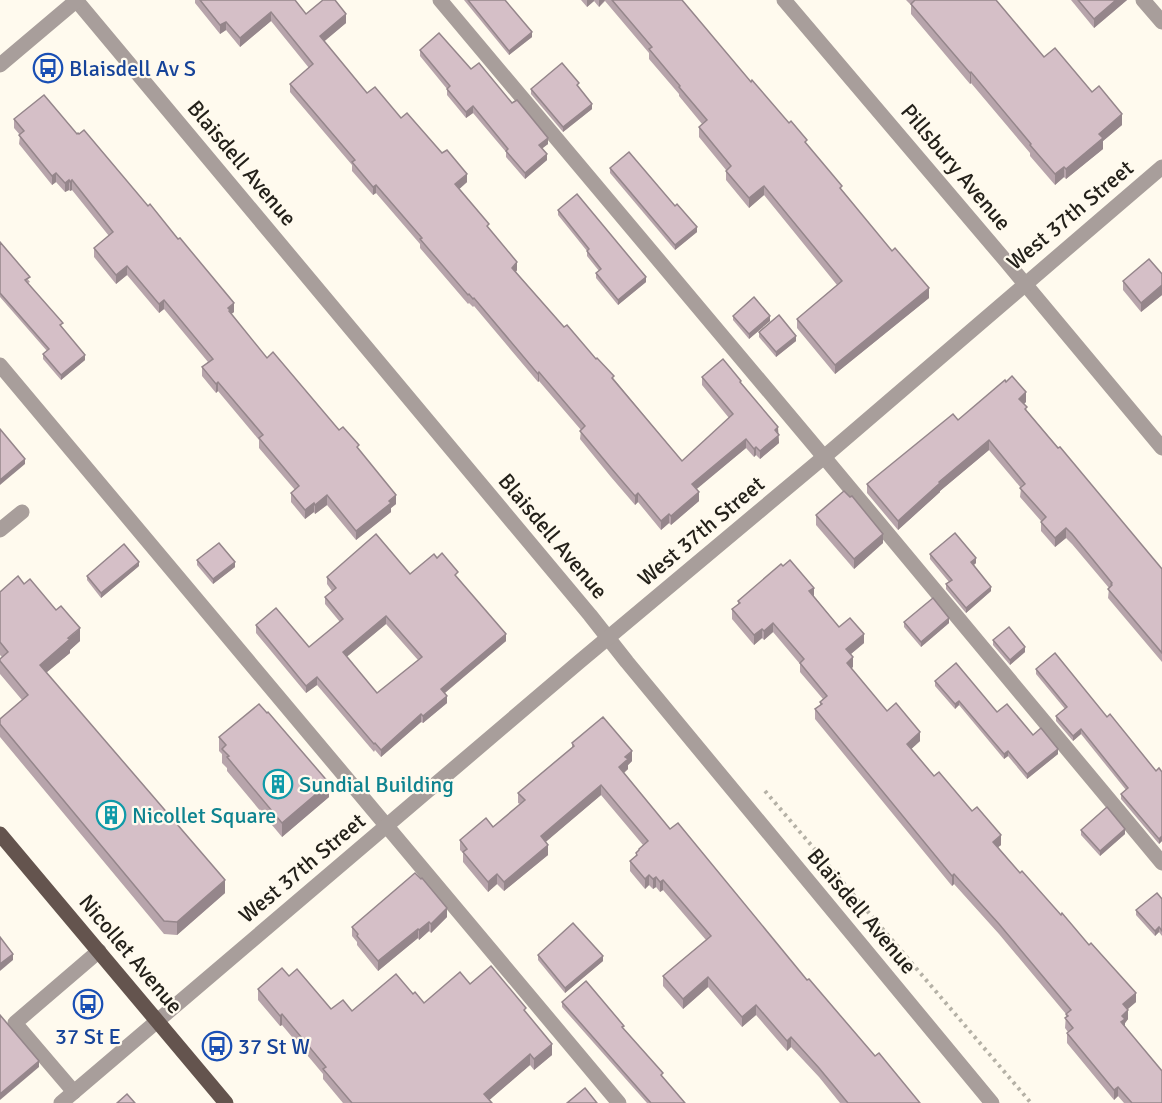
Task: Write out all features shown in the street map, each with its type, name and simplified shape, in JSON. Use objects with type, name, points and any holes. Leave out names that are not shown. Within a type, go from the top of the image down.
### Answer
[{"type":"main road","name":"Nicollet Avenue","points":[[0,834],[226,1103]]},
{"type":"street","points":[[0,65],[76,0]]},
{"type":"street","name":"Blaisdell Avenue","points":[[76,0],[992,1103]]},
{"type":"street","points":[[440,0],[1162,863]]},
{"type":"street","name":"Pillsbury Avenue","points":[[784,0],[1162,448]]},
{"type":"street","points":[[1143,0],[1162,22]]},
{"type":"street","name":"West 37th Street","points":[[61,1103],[824,457],[1162,167]]},
{"type":"street","points":[[0,365],[619,1103]]},
{"type":"street","points":[[0,530],[22,512]]},
{"type":"street","points":[[74,1092],[15,1023],[99,951]]},
{"type":"path","points":[[760,785],[1031,1103]]},
{"type":"building","points":[[200,0],[295,0],[306,14],[323,0],[335,0],[346,14],[320,36],[367,93],[375,87],[401,118],[407,113],[442,153],[447,150],[467,174],[455,184],[517,262],[512,268],[564,327],[567,325],[614,376],[612,378],[682,461],[733,414],[702,377],[723,359],[778,427],[775,430],[779,435],[760,451],[756,447],[754,449],[746,439],[692,484],[699,492],[671,516],[669,514],[661,521],[638,493],[635,496],[611,468],[580,431],[585,426],[474,298],[468,295],[376,185],[373,187],[352,162],[355,160],[290,84],[313,64],[271,12],[240,38],[226,22],[220,25]]},
{"type":"building","points":[[468,0],[505,0],[532,32],[509,51]]},
{"type":"building","points":[[612,0],[682,0],[751,82],[752,80],[807,140],[805,142],[842,186],[840,188],[892,251],[895,248],[929,288],[835,365],[797,319],[842,281],[764,186],[749,198],[726,171],[731,166],[699,127],[707,120],[649,49],[652,47]]},
{"type":"building","points":[[915,0],[996,0],[1044,57],[1055,48],[1092,92],[1099,86],[1122,114],[1099,134],[1103,138],[1066,169],[1064,167],[1055,174],[971,72],[911,4]]},
{"type":"building","points":[[1078,0],[1116,0],[1094,19]]},
{"type":"building","points":[[439,33],[471,69],[479,63],[512,103],[517,100],[548,138],[539,145],[547,154],[525,173],[473,106],[466,112],[447,89],[450,86],[420,50]]},
{"type":"building","points":[[562,63],[579,83],[577,85],[592,104],[563,127],[531,89]]},
{"type":"building","points":[[44,95],[77,134],[84,130],[148,206],[150,204],[178,239],[180,238],[234,303],[228,308],[229,311],[267,358],[273,352],[339,430],[343,427],[359,445],[357,447],[396,495],[389,501],[391,503],[356,531],[327,495],[305,510],[291,493],[299,486],[259,438],[263,435],[218,382],[216,384],[202,367],[213,359],[164,300],[159,304],[127,266],[116,275],[94,248],[113,232],[72,180],[65,183],[56,173],[52,176],[19,135],[24,131],[14,119]]},
{"type":"building","points":[[629,152],[675,206],[677,204],[697,227],[675,245],[610,168]]},
{"type":"building","points":[[577,194],[646,277],[618,300],[596,273],[601,269],[587,251],[589,249],[558,210]]},
{"type":"building","points":[[0,242],[30,277],[25,280],[63,323],[60,325],[85,355],[61,375],[43,354],[49,349],[0,293]]},
{"type":"building","points":[[1149,259],[1162,274],[1162,285],[1141,303],[1123,281]]},
{"type":"building","points":[[754,297],[770,316],[749,334],[733,316]]},
{"type":"building","points":[[779,315],[796,336],[776,352],[759,332]]},
{"type":"building","points":[[1012,376],[1026,392],[1019,399],[1027,407],[1025,409],[1058,448],[1060,447],[1162,569],[1162,653],[1108,589],[1112,583],[1072,534],[1066,528],[1055,538],[1041,522],[1046,517],[1020,488],[1025,484],[989,440],[939,482],[898,521],[867,484],[953,414],[958,420]]},
{"type":"building","points":[[0,429],[25,459],[0,480]]},
{"type":"building","points":[[844,491],[850,497],[852,496],[883,534],[854,559],[816,515]]},
{"type":"building","points":[[955,533],[976,558],[971,562],[991,587],[966,608],[946,584],[952,580],[930,554]]},
{"type":"building","points":[[376,534],[410,574],[434,554],[437,558],[442,553],[458,572],[455,575],[506,634],[441,689],[447,696],[423,716],[421,714],[381,750],[317,677],[306,686],[256,625],[276,608],[309,647],[343,619],[325,597],[336,588],[327,577]],"holes":[[[386,616],[422,657],[377,693],[343,652]]]},
{"type":"building","points":[[219,543],[235,562],[213,579],[197,560]]},
{"type":"building","points":[[124,544],[139,562],[101,593],[87,576]]},
{"type":"building","points":[[790,560],[814,588],[809,591],[839,627],[850,618],[864,634],[846,649],[853,657],[847,663],[887,711],[896,703],[920,732],[907,744],[934,776],[939,772],[972,811],[977,807],[1001,835],[993,842],[1136,993],[1123,1004],[1128,1010],[1122,1016],[1125,1019],[1121,1022],[1162,1071],[1162,1103],[1132,1103],[1118,1087],[1114,1090],[1067,1033],[1073,1028],[1065,1018],[1071,1010],[999,924],[954,874],[952,876],[815,709],[827,696],[800,663],[804,659],[773,623],[764,631],[762,629],[754,635],[732,609],[740,603],[738,601],[781,564],[783,566]]},
{"type":"building","name":"Nicollet Square","points":[[18,576],[24,584],[30,579],[56,610],[61,606],[80,628],[40,665],[225,880],[177,922],[164,921],[0,724],[0,719],[28,695],[0,661],[8,652],[0,642],[0,592]]},
{"type":"building","points":[[933,598],[949,618],[921,642],[904,622]]},
{"type":"building","points":[[1009,627],[1025,647],[1010,660],[993,640]]},
{"type":"building","points":[[1055,653],[1107,717],[1110,714],[1156,771],[1159,768],[1162,772],[1162,836],[1159,839],[1121,794],[1128,788],[1081,729],[1073,736],[1056,716],[1067,707],[1036,669]]},
{"type":"building","points":[[956,663],[997,712],[1007,704],[1033,735],[1041,728],[1058,749],[1027,774],[1008,751],[1004,754],[959,701],[955,704],[935,681]]},
{"type":"building","name":"Sundial Building","points":[[259,704],[329,783],[282,823],[227,757],[229,756],[222,749],[226,745],[219,737]]},
{"type":"building","points":[[603,717],[632,751],[625,757],[628,759],[619,767],[670,829],[678,823],[807,980],[809,979],[875,1056],[879,1053],[920,1103],[848,1103],[791,1037],[787,1041],[756,1005],[742,1017],[708,977],[683,999],[663,976],[711,936],[663,880],[660,882],[656,877],[653,879],[649,875],[645,879],[630,861],[648,841],[601,785],[541,836],[548,845],[504,882],[497,874],[488,882],[463,852],[467,849],[460,840],[486,818],[493,827],[525,800],[518,793],[574,746],[572,743]]},
{"type":"building","points":[[1107,807],[1125,829],[1100,851],[1081,830]]},
{"type":"building","points":[[415,873],[447,908],[431,924],[429,922],[418,929],[378,961],[352,927]]},
{"type":"building","points":[[1157,893],[1162,899],[1162,931],[1159,927],[1155,931],[1136,910]]},
{"type":"building","points":[[573,923],[603,956],[565,988],[538,955]]},
{"type":"building","points":[[0,937],[13,954],[0,964]]},
{"type":"building","points":[[491,966],[552,1044],[534,1059],[530,1054],[484,1094],[492,1103],[352,1103],[323,1069],[326,1067],[258,989],[282,968],[289,976],[297,969],[331,1009],[343,1000],[352,1011],[396,974],[424,1003],[460,972],[470,984]]},
{"type":"building","points":[[586,981],[624,1026],[622,1027],[663,1073],[661,1075],[685,1103],[651,1103],[562,1002]]},
{"type":"building","points":[[0,1015],[39,1061],[0,1094]]},
{"type":"building","points":[[585,1088],[597,1103],[567,1103]]},
{"type":"building","points":[[127,1094],[135,1103],[117,1103]]},
{"type":"place","name":"Blaisdell Av S","points":[[48,68]]},
{"type":"place","name":"Sundial Building","points":[[278,784]]},
{"type":"place","name":"Nicollet Square","points":[[111,815]]},
{"type":"place","name":"37 St E","points":[[88,1004]]},
{"type":"place","name":"37 St W","points":[[217,1046]]}]
